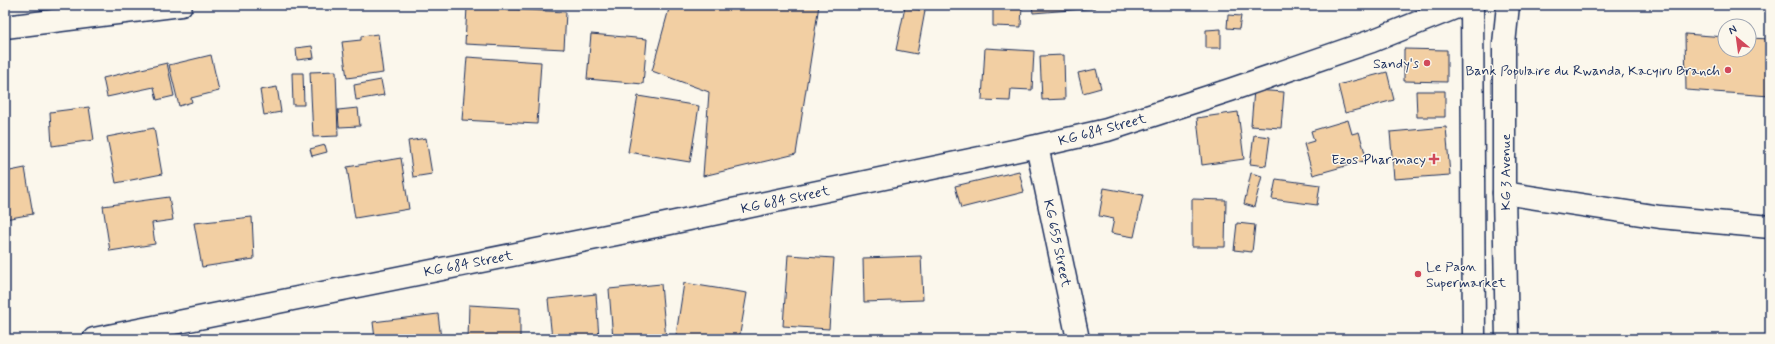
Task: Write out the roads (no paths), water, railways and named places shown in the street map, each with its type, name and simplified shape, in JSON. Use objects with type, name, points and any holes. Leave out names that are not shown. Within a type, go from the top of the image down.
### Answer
[{"type":"street","points":[[5,27],[181,5]]},
{"type":"street","name":"KG 684 Street","points":[[94,339],[661,225],[1107,130],[1372,41],[1462,5]]},
{"type":"street","points":[[1472,5],[1474,339]]},
{"type":"street","name":"KG 3 Avenue","points":[[1507,339],[1504,193],[1504,44],[1508,5]]},
{"type":"street","name":"KG 655 Street","points":[[1037,146],[1078,339]]},
{"type":"street","points":[[1504,193],[1660,217],[1770,227]]},
{"type":"place","name":"Sandy's","points":[[1427,63]]},
{"type":"place","name":"Bank Populaire du Rwanda, Kacyiru Branch","points":[[1728,70]]},
{"type":"place","name":"Ezos Pharmacy","points":[[1434,159]]},
{"type":"place","name":"Le Paon Supermarket","points":[[1418,274]]}]
